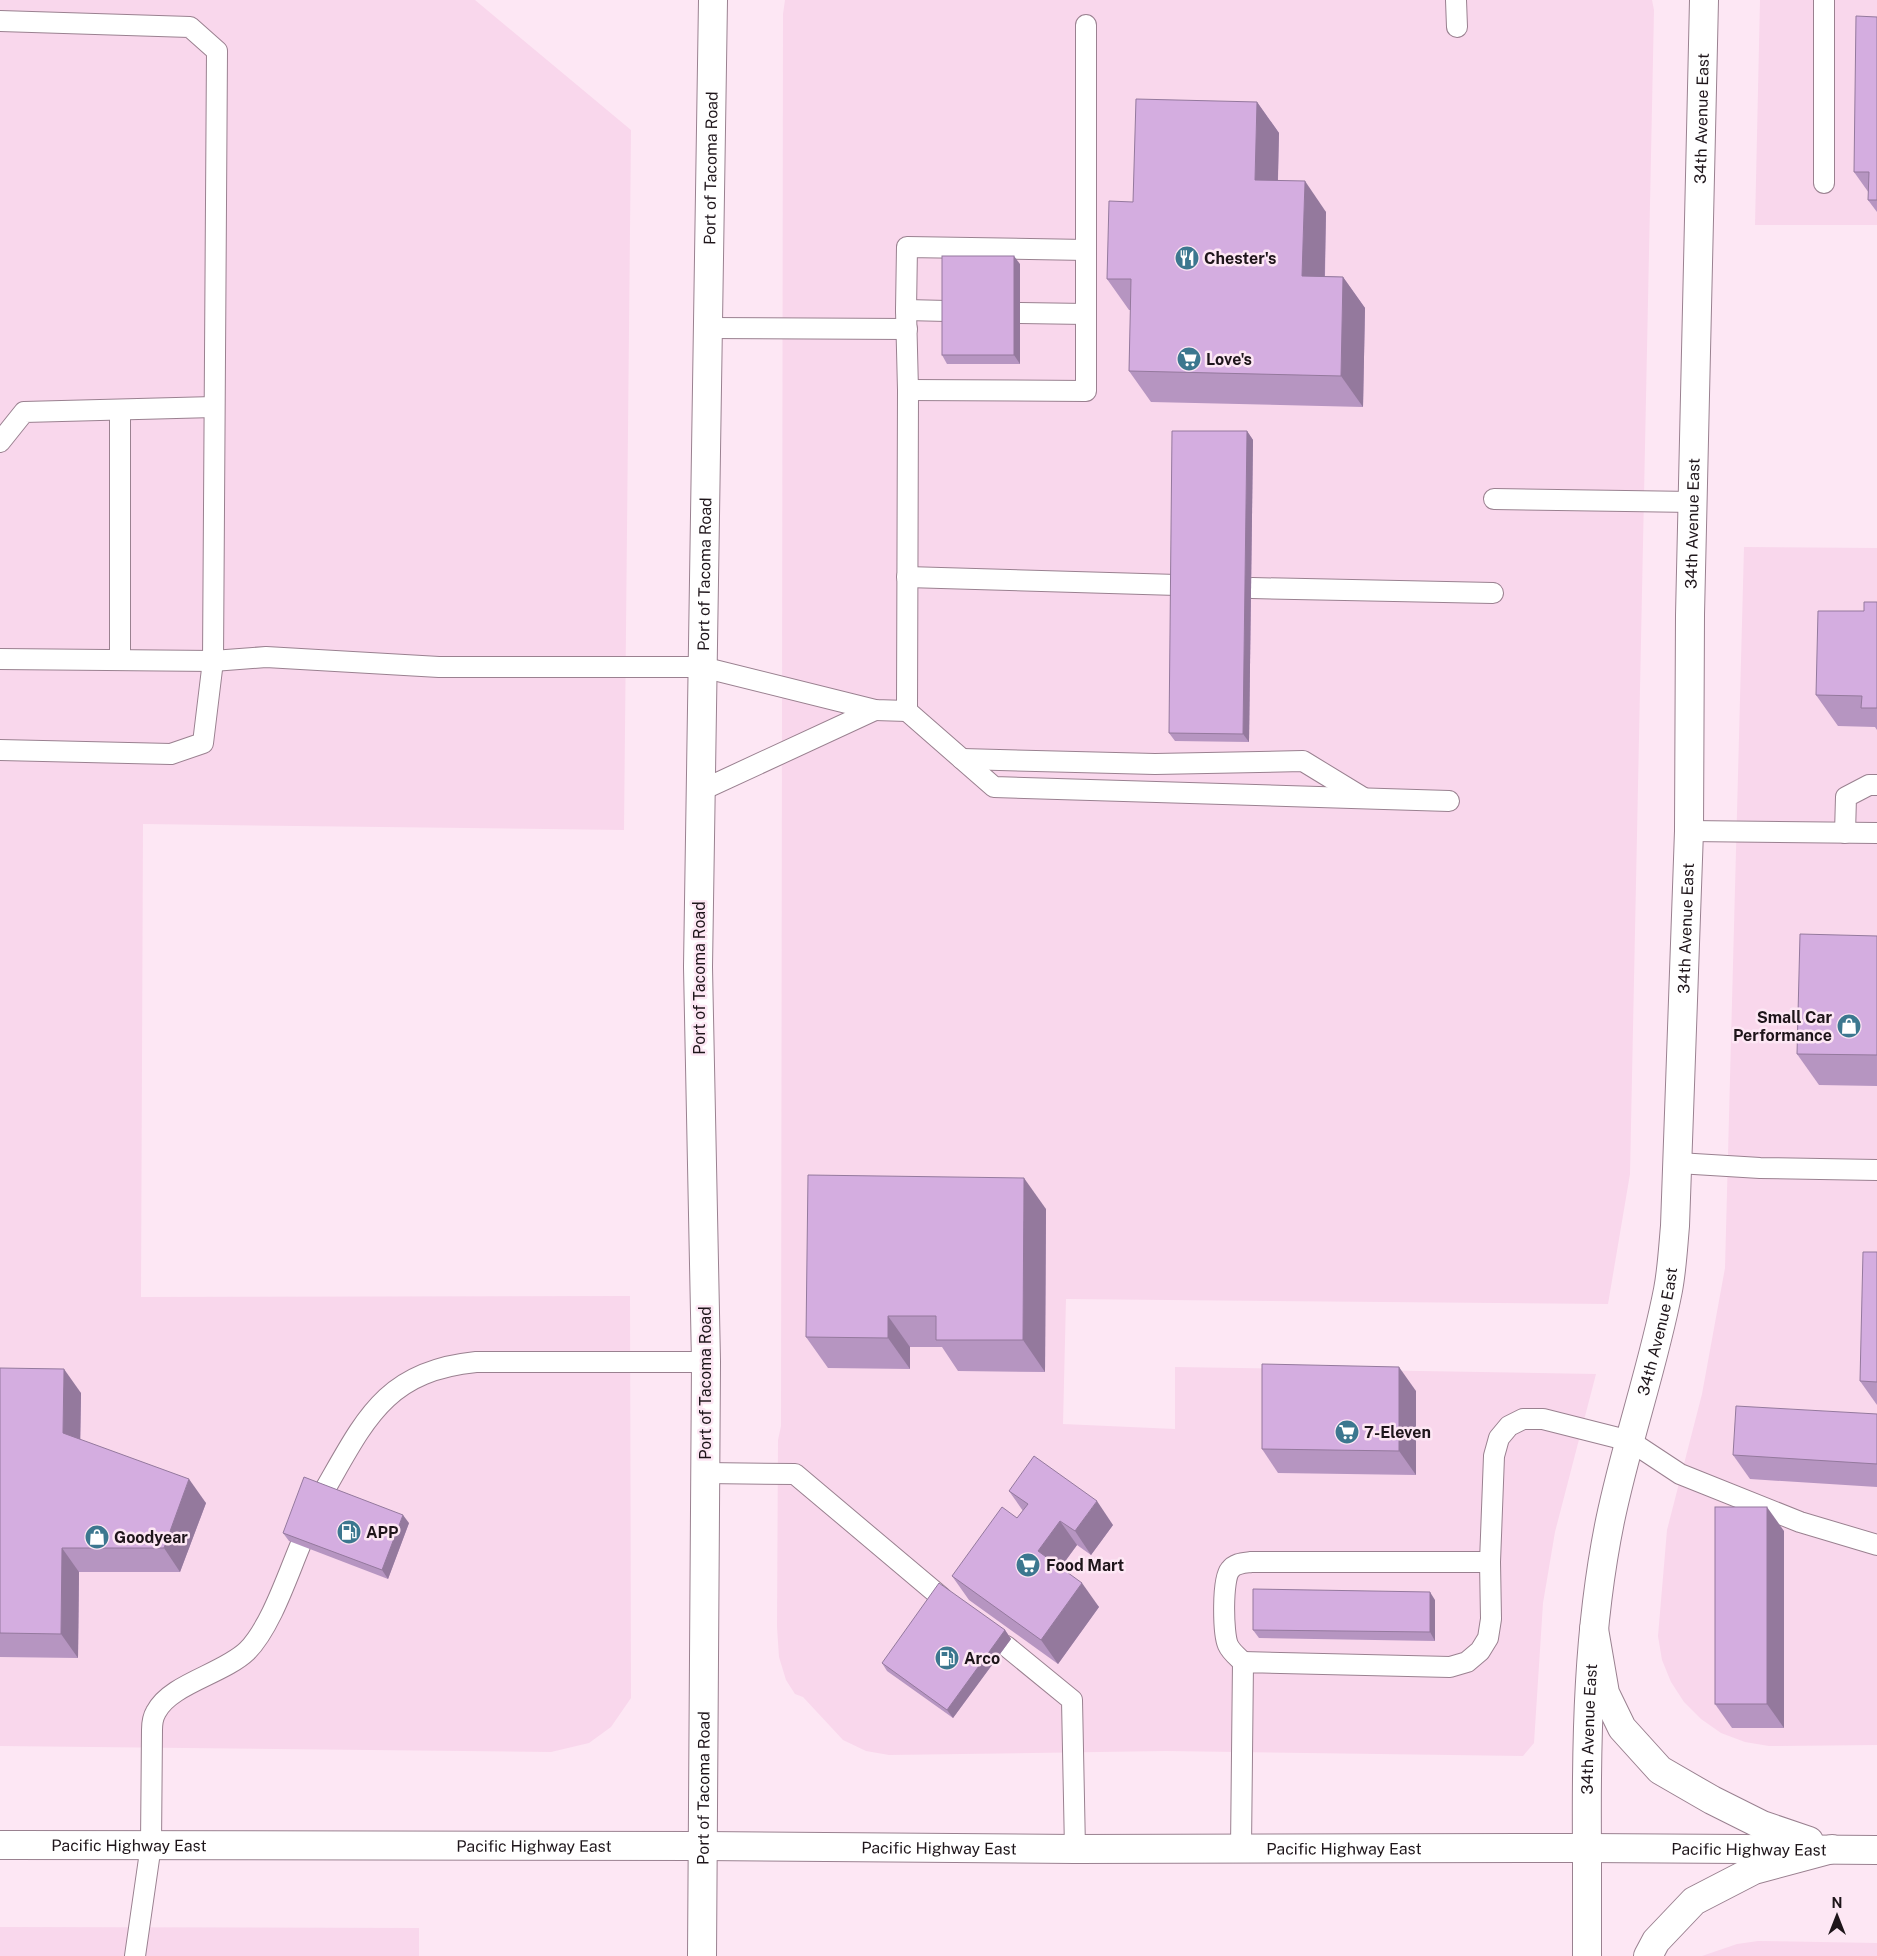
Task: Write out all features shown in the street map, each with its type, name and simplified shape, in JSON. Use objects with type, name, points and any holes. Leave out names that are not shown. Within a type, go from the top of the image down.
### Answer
[{"type":"main road","name":"Port of Tacoma Road","points":[[702,1956],[706,1362],[698,967],[713,0]]},
{"type":"main road","name":"34th Avenue East","points":[[1587,1956],[1586,1747],[1594,1629],[1610,1521],[1668,1289],[1675,1226],[1688,831],[1690,615],[1704,0]]},
{"type":"main road","points":[[1594,1629],[1605,1693],[1622,1728],[1660,1770],[1712,1800],[1762,1825],[1832,1849]]},
{"type":"main road","name":"Pacific Highway East","points":[[0,1845],[1877,1850]]},
{"type":"main road","points":[[1648,1956],[1656,1941],[1694,1901],[1754,1870],[1832,1849]]},
{"type":"lane","points":[[1456,0],[1457,27]]},
{"type":"lane","points":[[1824,0],[1824,182]]},
{"type":"lane","points":[[0,21],[190,27],[217,52],[213,661],[204,742],[171,754],[0,750]]},
{"type":"lane","points":[[908,390],[1086,391],[1086,25]]},
{"type":"lane","points":[[907,711],[907,247],[1086,250]]},
{"type":"lane","points":[[708,328],[906,320],[948,311]]},
{"type":"lane","points":[[1020,313],[1086,314]]},
{"type":"lane","points":[[0,442],[24,412],[214,407]]},
{"type":"lane","points":[[120,410],[120,660]]},
{"type":"lane","points":[[1494,499],[1693,502]]},
{"type":"lane","points":[[907,577],[1177,585]]},
{"type":"lane","points":[[1252,588],[1493,593]]},
{"type":"lane","points":[[0,660],[213,661],[266,657],[440,667],[702,667],[875,710],[907,711],[994,787],[1449,801]]},
{"type":"lane","points":[[700,791],[875,710]]},
{"type":"lane","points":[[962,759],[1155,764],[1303,761],[1364,798]]},
{"type":"lane","points":[[1845,833],[1846,798],[1869,786],[1877,786]]},
{"type":"lane","points":[[1688,831],[1877,833]]},
{"type":"lane","points":[[1678,1163],[1760,1168],[1877,1170]]},
{"type":"lane","points":[[324,1491],[359,1431],[377,1408],[402,1386],[421,1375],[442,1367],[476,1362],[706,1362]]},
{"type":"lane","points":[[1490,1562],[1251,1562],[1238,1564],[1230,1570],[1225,1580],[1225,1633],[1228,1644],[1232,1652],[1243,1662],[1450,1667],[1467,1662],[1480,1651],[1488,1638],[1491,1619],[1490,1562],[1494,1456],[1499,1438],[1509,1426],[1523,1420],[1543,1420],[1630,1441],[1680,1474],[1800,1522],[1877,1545]]},
{"type":"lane","points":[[705,1473],[795,1474],[941,1597]]},
{"type":"lane","points":[[135,1956],[151,1845],[152,1730],[155,1712],[165,1700],[175,1693],[231,1662],[247,1650],[263,1629],[300,1546]]},
{"type":"lane","points":[[1006,1646],[1072,1700],[1074,1849]]},
{"type":"lane","points":[[1242,1848],[1243,1662]]},
{"type":"shaded area","points":[[0,0],[475,0],[631,130],[624,830],[143,824],[141,1297],[630,1296],[631,1698],[611,1727],[589,1743],[551,1752],[0,1746]]},
{"type":"shaded area","points":[[785,0],[1652,0],[1654,10],[1630,1174],[1608,1304],[1066,1299],[1063,1424],[1175,1429],[1175,1367],[1596,1374],[1555,1532],[1543,1603],[1534,1743],[1523,1756],[1166,1751],[889,1755],[866,1751],[843,1740],[803,1697],[795,1694],[786,1680],[779,1657],[777,1627],[778,1440],[781,1426],[783,14]]},
{"type":"shaded area","points":[[1760,0],[1877,0],[1877,225],[1755,225]]},
{"type":"shaded area","points":[[1744,547],[1877,548],[1877,1745],[1769,1746],[1745,1742],[1721,1733],[1701,1719],[1684,1702],[1671,1682],[1662,1660],[1658,1636],[1667,1530],[1702,1394],[1725,1268]]},
{"type":"shaded area","points":[[0,1927],[419,1928],[419,1956],[0,1956]]},
{"type":"shaded area","points":[[1758,1941],[1877,1943],[1877,1956],[1702,1956],[1737,1944]]},
{"type":"building","points":[[1856,16],[1877,17],[1877,200],[1868,200],[1869,172],[1854,172]]},
{"type":"building","points":[[1136,99],[1257,102],[1255,180],[1305,181],[1302,276],[1343,277],[1341,376],[1129,371],[1131,279],[1107,279],[1109,201],[1133,202]]},
{"type":"building","points":[[942,256],[1014,256],[1014,355],[942,355]]},
{"type":"building","points":[[1172,431],[1247,431],[1243,734],[1169,733]]},
{"type":"building","points":[[1864,602],[1877,602],[1877,708],[1861,708],[1862,696],[1816,695],[1818,611],[1864,611]]},
{"type":"building","points":[[1800,934],[1877,936],[1877,1055],[1797,1054]]},
{"type":"building","points":[[808,1175],[1024,1178],[1023,1340],[936,1340],[936,1316],[888,1316],[888,1338],[806,1337]]},
{"type":"building","points":[[1863,1252],[1877,1252],[1877,1382],[1860,1381]]},
{"type":"building","name":"7-Eleven","points":[[1262,1364],[1399,1367],[1399,1451],[1262,1449]]},
{"type":"building","name":"Goodyear","points":[[0,1368],[64,1369],[63,1433],[189,1479],[164,1548],[62,1548],[61,1634],[0,1633]]},
{"type":"building","points":[[1736,1406],[1877,1414],[1877,1464],[1733,1455]]},
{"type":"building","name":"Food Mart","points":[[1034,1456],[1097,1501],[1075,1531],[1060,1521],[1038,1551],[1082,1583],[1041,1640],[952,1576],[1002,1507],[1017,1518],[1028,1504],[1009,1491]]},
{"type":"building","name":"APP","points":[[304,1477],[403,1515],[382,1570],[283,1533]]},
{"type":"building","points":[[1715,1507],[1767,1507],[1767,1704],[1715,1704]]},
{"type":"building","name":"Arco","points":[[939,1583],[1005,1630],[947,1710],[882,1663]]},
{"type":"building","points":[[1253,1589],[1430,1592],[1430,1632],[1253,1630]]},
{"type":"place","name":"Chester's","points":[[1187,258]]},
{"type":"place","name":"Love's","points":[[1189,359]]},
{"type":"place","name":"Small Car Performance","points":[[1849,1026]]},
{"type":"place","name":"7-Eleven","points":[[1347,1432]]},
{"type":"place","name":"APP","points":[[349,1532]]},
{"type":"place","name":"Goodyear","points":[[97,1537]]},
{"type":"place","name":"Food Mart","points":[[1028,1565]]},
{"type":"place","name":"Arco","points":[[947,1658]]}]
